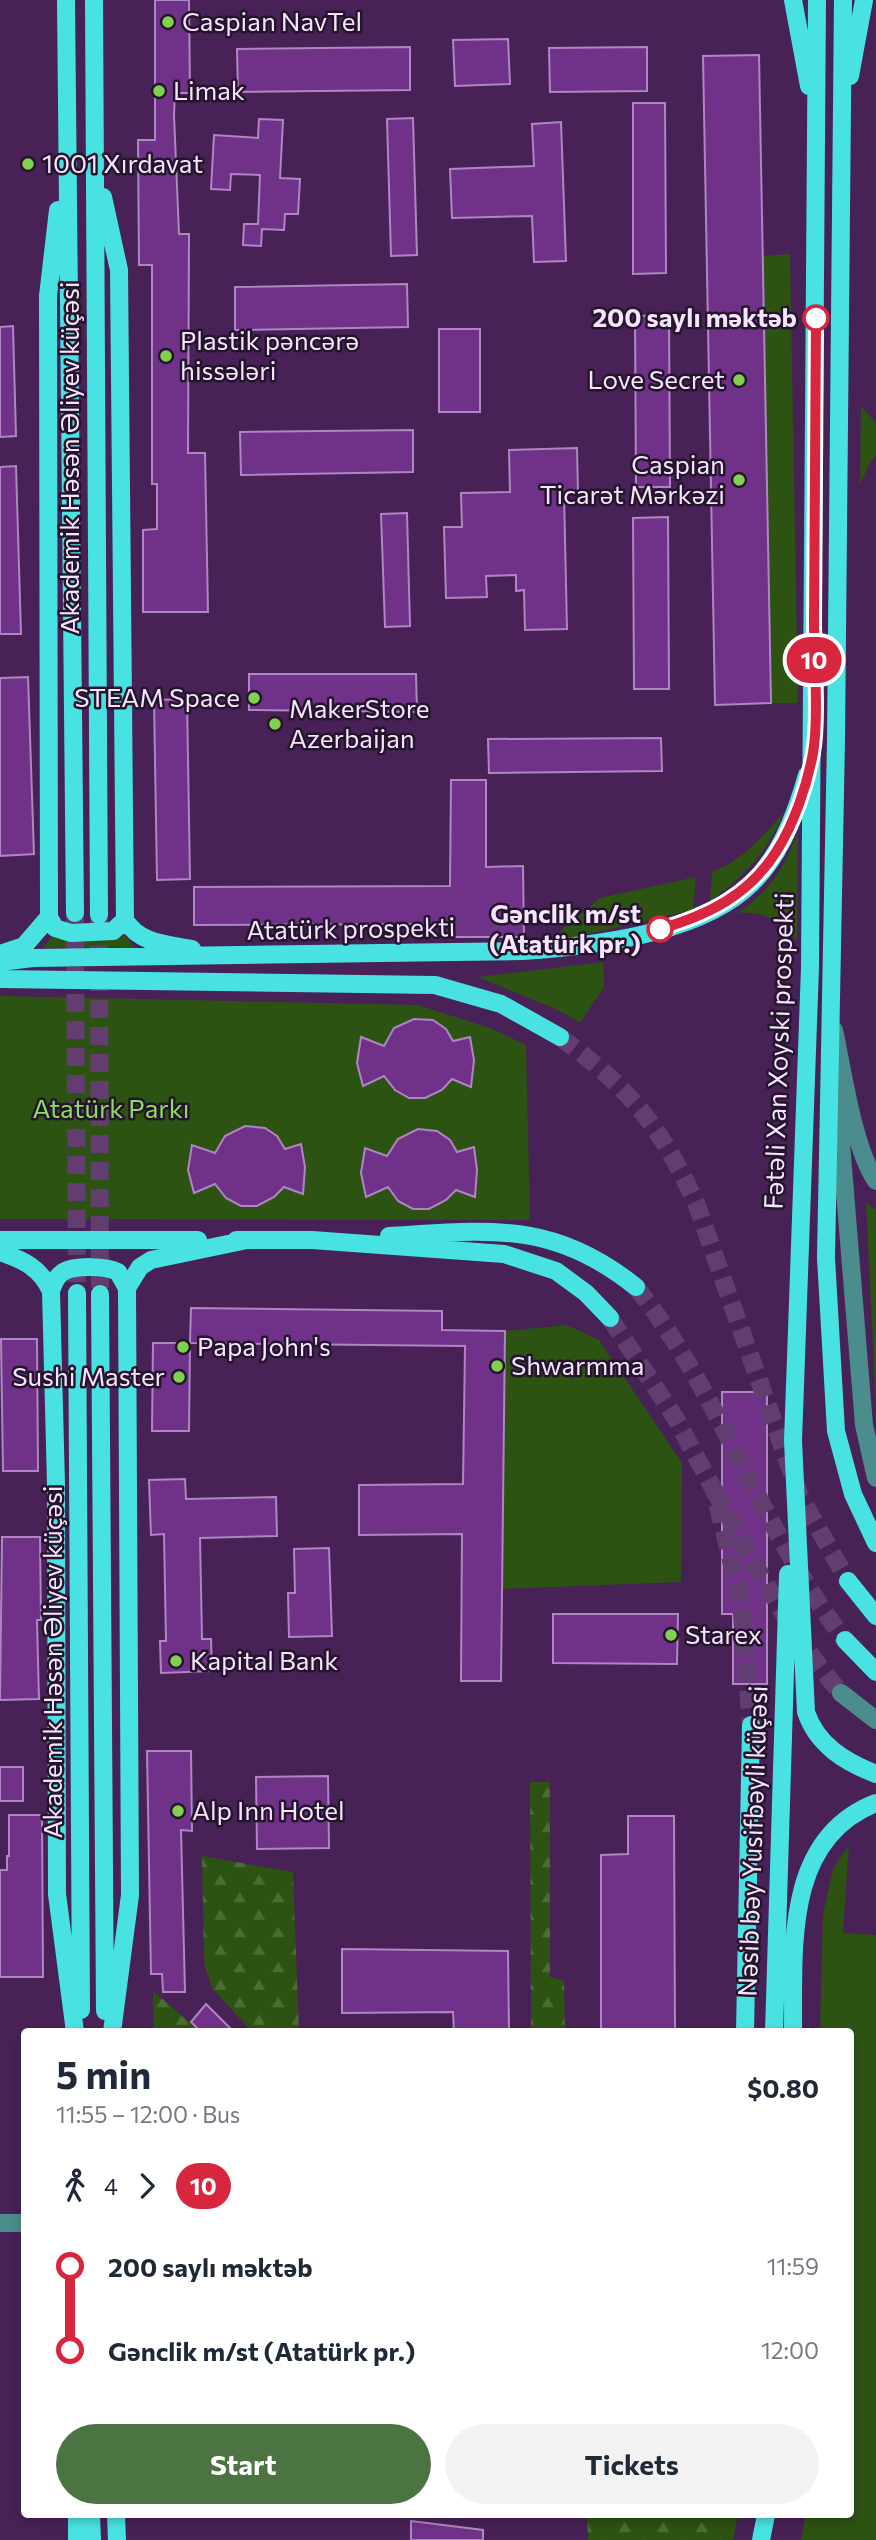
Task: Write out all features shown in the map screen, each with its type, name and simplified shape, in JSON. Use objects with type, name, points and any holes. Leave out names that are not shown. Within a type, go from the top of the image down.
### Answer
[{"type":"main road","name":"Akademik Həsən Əliyev küçəsi","points":[[66,0],[75,914]]},
{"type":"main road","name":"Akademik Həsən Əliyev küçəsi","points":[[94,0],[99,915]]},
{"type":"main road","points":[[793,0],[816,124]]},
{"type":"main road","name":"Fətəli Xan Xoyski prospekti","points":[[817,0],[810,967],[793,1441],[806,1712],[811,1727],[823,1742],[843,1758],[876,1774]]},
{"type":"main road","name":"Fətəli Xan Xoyski prospekti","points":[[842,0],[826,1258],[830,1372],[836,1431],[843,1464],[866,1526],[876,1543]]},
{"type":"main road","points":[[842,121],[864,0]]},
{"type":"main road","points":[[67,140],[48,296],[49,917],[55,928],[71,933],[113,932],[125,920]]},
{"type":"main road","points":[[95,160],[119,271],[125,920],[132,932],[146,939],[236,957]]},
{"type":"main road","name":"Atatürk prospekti","points":[[0,962],[33,958],[523,951],[605,941],[683,922],[734,898],[761,874],[777,851],[791,822],[813,752]]},
{"type":"main road","points":[[0,954],[24,946],[49,917]]},
{"type":"main road","name":"Atatürk prospekti","points":[[0,979],[435,985],[501,1004],[561,1037]]},
{"type":"main road","points":[[0,1240],[312,1240],[476,1230],[532,1235],[580,1249],[608,1264],[636,1287]]},
{"type":"main road","points":[[127,1289],[140,1267],[151,1259],[247,1240]]},
{"type":"main road","points":[[312,1240],[482,1251],[523,1258],[542,1264],[573,1283],[610,1318]]},
{"type":"main road","points":[[0,1252],[34,1266],[51,1291]]},
{"type":"main road","points":[[74,2028],[57,1894],[56,1485],[51,1291],[55,1279],[69,1269],[105,1268],[118,1272],[127,1289],[130,1895],[113,2028]]},
{"type":"main road","name":"Akademik Həsən Əliyev küçəsi","points":[[77,1293],[81,2028]]},
{"type":"main road","name":"Akademik Həsən Əliyev küçəsi","points":[[100,1294],[105,2028]]},
{"type":"main road","name":"Nəsib bəy Yusifbəyli küçəsi","points":[[774,2028],[793,1441]]},
{"type":"main road","points":[[848,1581],[876,1616]]},
{"type":"main road","points":[[845,1640],[876,1672]]},
{"type":"main road","points":[[745,2028],[751,1725]]},
{"type":"main road","points":[[793,2028],[795,1929],[802,1889],[816,1854],[834,1829],[876,1803]]},
{"type":"main road","points":[[77,2518],[77,2540]]},
{"type":"main road","points":[[92,2518],[92,2540]]},
{"type":"main road","points":[[116,2518],[117,2540]]},
{"type":"main road","points":[[761,2540],[765,2518]]},
{"type":"street","points":[[830,1015],[854,1121],[872,1175]]},
{"type":"street","points":[[830,1015],[864,1425],[876,1478]]},
{"type":"street","points":[[841,1693],[876,1720]]},
{"type":"street","points":[[0,2223],[21,2223]]},
{"type":"green space","points":[[790,254],[798,703],[771,703],[763,256]]},
{"type":"green space","points":[[861,406],[876,423],[876,455],[860,485]]},
{"type":"green space","points":[[785,811],[770,840],[754,862],[710,901],[712,872],[743,854]]},
{"type":"green space","points":[[798,832],[797,940],[771,919],[756,914],[738,913],[760,895],[775,877]]},
{"type":"green space","points":[[696,877],[693,910],[545,944],[600,898]]},
{"type":"green space","points":[[55,933],[112,939],[124,935],[139,952],[115,947],[43,948]]},
{"type":"green space","points":[[603,962],[604,987],[580,1023],[558,1010],[478,977]]},
{"type":"green space","name":"Atatürk Parkı","points":[[0,996],[418,1005],[490,1028],[526,1045],[530,1220],[0,1219]]},
{"type":"green space","points":[[866,1203],[876,1210],[876,1406]]},
{"type":"green space","points":[[567,1325],[599,1340],[682,1463],[681,1582],[502,1589],[505,1331]]},
{"type":"green space","points":[[530,1782],[550,1782],[550,1977],[564,1981],[565,2028],[531,2028]]},
{"type":"green space","points":[[849,1845],[843,1933],[876,1935],[876,2540],[801,2540],[805,2518],[854,2518],[854,2028],[820,2028],[823,1914],[833,1869]]},
{"type":"green space","points":[[202,1856],[293,1872],[299,2028],[248,2028],[212,1988],[204,1963]]},
{"type":"green space","points":[[153,1991],[196,2028],[153,2028]]},
{"type":"green space","points":[[587,2518],[737,2518],[733,2540],[588,2540]]},
{"type":"building","points":[[155,0],[189,0],[190,93],[175,93],[174,115],[179,234],[189,234],[188,453],[205,453],[208,612],[143,612],[143,530],[157,529],[157,484],[152,484],[152,265],[139,265],[138,140],[155,140]]},
{"type":"building","points":[[508,39],[510,84],[455,86],[453,40]]},
{"type":"building","points":[[410,47],[410,90],[238,92],[237,49]]},
{"type":"building","points":[[647,47],[647,91],[550,92],[549,48]]},
{"type":"building","name":"Caspian Ticarət Mərkəzi","points":[[759,55],[771,703],[715,705],[703,56]]},
{"type":"building","points":[[633,103],[665,103],[666,273],[633,274]]},
{"type":"building","points":[[413,118],[417,255],[391,256],[387,119]]},
{"type":"building","points":[[259,119],[283,120],[280,178],[300,179],[298,214],[285,214],[284,230],[262,229],[261,246],[243,245],[244,224],[258,224],[260,175],[231,174],[230,190],[211,189],[214,135],[258,138]]},
{"type":"building","points":[[561,122],[566,261],[534,262],[532,216],[452,218],[450,169],[534,166],[532,124]]},
{"type":"building","points":[[407,284],[408,327],[235,330],[235,287]]},
{"type":"building","points":[[669,315],[670,487],[636,487],[635,316]]},
{"type":"building","points":[[13,326],[16,436],[0,437],[0,327]]},
{"type":"building","points":[[439,329],[480,329],[480,412],[439,412]]},
{"type":"building","points":[[413,430],[413,472],[241,475],[240,432]]},
{"type":"building","points":[[577,448],[578,494],[564,494],[567,629],[525,630],[524,590],[516,591],[516,575],[486,576],[487,597],[446,598],[444,527],[462,527],[461,493],[510,492],[509,450]]},
{"type":"building","points":[[16,466],[21,634],[0,634],[0,467]]},
{"type":"building","points":[[407,513],[410,626],[385,627],[381,514]]},
{"type":"building","points":[[668,517],[669,689],[634,689],[633,518]]},
{"type":"building","points":[[249,674],[416,674],[417,712],[249,710]]},
{"type":"building","points":[[28,677],[34,854],[0,856],[0,678]]},
{"type":"building","points":[[187,699],[190,879],[157,880],[154,700]]},
{"type":"building","points":[[661,738],[662,771],[489,773],[488,739]]},
{"type":"building","points":[[451,780],[486,780],[486,867],[523,866],[524,937],[450,937],[450,924],[194,925],[194,887],[450,886]]},
{"type":"building","points":[[414,1019],[433,1020],[446,1029],[453,1041],[470,1037],[474,1060],[471,1087],[452,1079],[442,1090],[425,1098],[409,1098],[395,1090],[384,1076],[363,1086],[357,1063],[361,1037],[384,1046],[394,1028]]},
{"type":"building","points":[[245,1126],[265,1128],[277,1136],[285,1149],[301,1144],[305,1167],[303,1194],[284,1187],[274,1197],[257,1206],[241,1206],[226,1198],[215,1184],[194,1193],[188,1170],[192,1145],[215,1153],[225,1136]]},
{"type":"building","points":[[418,1129],[437,1131],[450,1140],[457,1152],[474,1147],[477,1170],[475,1197],[456,1190],[446,1200],[429,1209],[413,1209],[398,1201],[388,1187],[366,1197],[361,1173],[365,1148],[387,1156],[398,1139]]},
{"type":"building","points":[[191,1308],[442,1311],[442,1330],[505,1331],[501,1681],[461,1681],[462,1534],[359,1535],[359,1485],[463,1484],[465,1346],[190,1343]]},
{"type":"building","points":[[1,1339],[37,1339],[38,1471],[3,1471]]},
{"type":"building","points":[[153,1343],[190,1343],[189,1431],[152,1431]]},
{"type":"building","points":[[722,1392],[767,1392],[767,1684],[733,1684],[733,1614],[722,1614]]},
{"type":"building","points":[[185,1479],[186,1499],[276,1497],[277,1536],[200,1538],[202,1639],[211,1639],[212,1671],[161,1673],[160,1641],[166,1641],[164,1534],[151,1535],[149,1480]]},
{"type":"building","points":[[2,1537],[40,1537],[41,1620],[37,1620],[39,1699],[0,1700]]},
{"type":"building","points":[[329,1548],[332,1636],[289,1637],[288,1593],[295,1593],[294,1549]]},
{"type":"building","points":[[553,1614],[678,1614],[677,1664],[553,1663]]},
{"type":"building","points":[[147,1751],[191,1751],[192,1831],[181,1830],[185,1992],[163,1992],[162,1974],[151,1974]]},
{"type":"building","points":[[0,1767],[23,1767],[23,1801],[0,1801]]},
{"type":"building","points":[[328,1776],[329,1848],[257,1849],[256,1777]]},
{"type":"building","points":[[9,1815],[42,1815],[43,1977],[0,1977],[0,1870],[7,1870]]},
{"type":"building","points":[[628,1816],[674,1816],[675,2028],[601,2028],[601,1855],[628,1854]]},
{"type":"building","points":[[342,1949],[508,1951],[509,2028],[454,2028],[453,2012],[342,2013]]},
{"type":"building","points":[[206,2004],[230,2028],[197,2028],[191,2022]]},
{"type":"building","points":[[411,2521],[483,2530],[483,2540],[411,2540]]},
{"type":"tunnel","points":[[75,913],[77,1293]]},
{"type":"tunnel","points":[[99,919],[100,1294]]},
{"type":"tunnel","points":[[560,1037],[624,1091],[655,1130],[683,1176],[696,1203],[800,1496],[848,1581]]},
{"type":"tunnel","points":[[636,1287],[693,1372],[789,1554],[815,1598],[845,1640]]},
{"type":"tunnel","points":[[610,1318],[676,1419],[714,1490],[741,1602],[751,1725]]},
{"type":"tunnel","points":[[714,1490],[788,1621],[841,1693]]},
{"type":"bus line","name":"10","points":[[660,929],[700,916],[724,903],[743,892],[761,874],[777,851],[791,822],[813,752],[816,318]]},
{"type":"place","name":"Caspian NavTel","points":[[168,22]]},
{"type":"place","name":"Limak","points":[[159,91]]},
{"type":"place","name":"1001 Xırdavat","points":[[28,164]]},
{"type":"place","name":"200 saylı məktəb","points":[[816,318]]},
{"type":"place","name":"Plastik pəncərə hissələri","points":[[166,356]]},
{"type":"place","name":"Love Secret","points":[[739,380]]},
{"type":"place","name":"Caspian Ticarət Mərkəzi","points":[[739,480]]},
{"type":"place","name":"STEAM Space","points":[[254,698]]},
{"type":"place","name":"MakerStore Azerbaijan","points":[[275,724]]},
{"type":"place","name":"Gənclik m/st (Atatürk pr.)","points":[[660,929]]},
{"type":"place","name":"Papa John's","points":[[183,1347]]},
{"type":"place","name":"Shwarmma","points":[[497,1366]]},
{"type":"place","name":"Sushi Master","points":[[179,1377]]},
{"type":"place","name":"Starex","points":[[671,1635]]},
{"type":"place","name":"Kapital Bank","points":[[176,1661]]},
{"type":"place","name":"Alp Inn Hotel","points":[[178,1811]]}]
